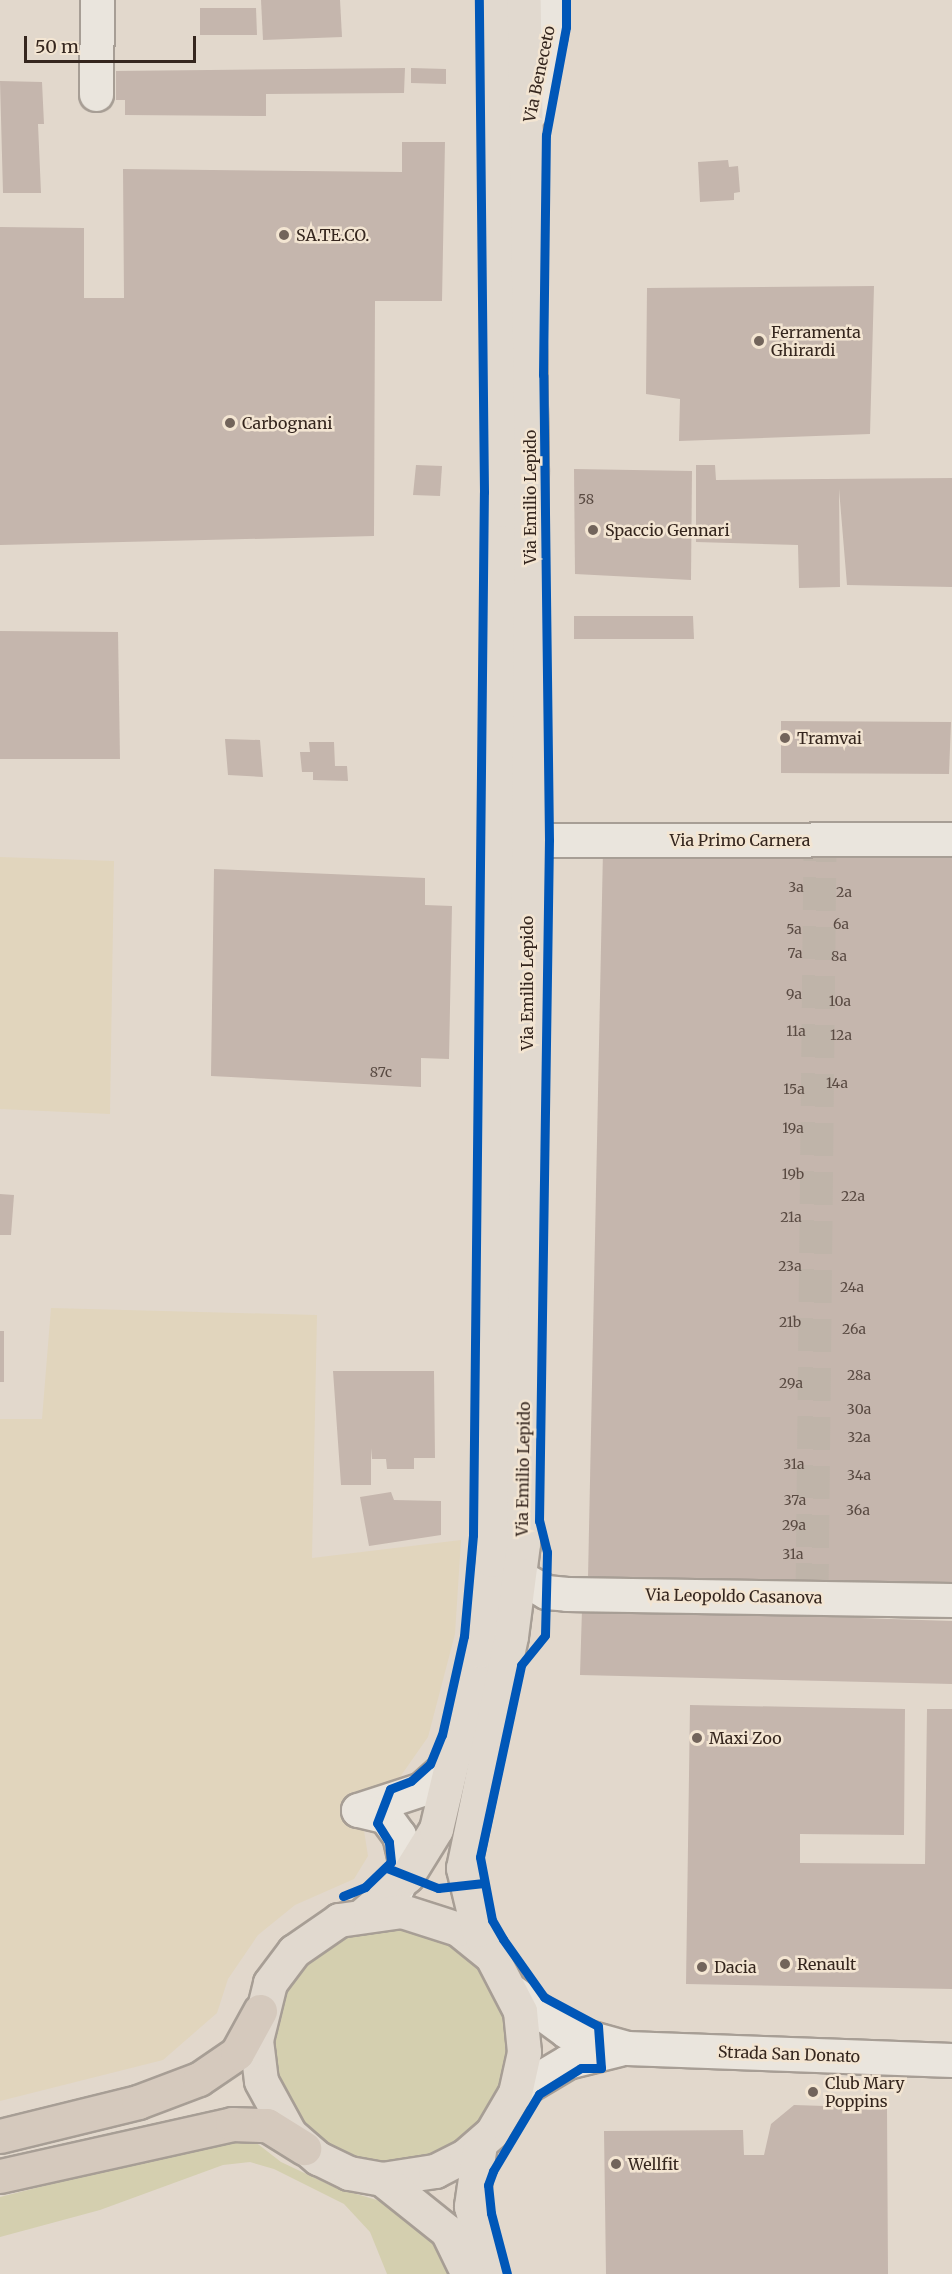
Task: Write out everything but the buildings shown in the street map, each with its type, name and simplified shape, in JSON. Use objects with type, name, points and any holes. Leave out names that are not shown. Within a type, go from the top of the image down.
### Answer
[{"type":"highway","points":[[0,2136],[138,2102],[199,2079],[237,2053],[260,2011]]},
{"type":"highway","points":[[0,2175],[232,2124],[267,2125],[304,2148]]},
{"type":"main road","name":"Via Emilio Lepido","points":[[365,1913],[397,1888],[430,1844],[458,1738],[485,1616],[494,1524],[501,522],[496,0]]},
{"type":"main road","name":"Via Emilio Lepido","points":[[490,1955],[468,1903],[463,1859],[520,1577],[528,840],[525,0]]},
{"type":"main road","points":[[402,1911],[440,1920],[490,1955],[513,1992],[524,2042],[515,2093],[480,2144],[435,2171],[382,2179],[349,2172],[304,2148],[277,2117],[261,2081],[256,2040],[260,2011],[270,1983],[294,1951],[325,1927],[365,1913],[402,1911]]},
{"type":"main road","points":[[480,2144],[471,2206],[489,2274]]},
{"type":"main road","points":[[382,2179],[447,2231],[468,2274]]},
{"type":"street","points":[[96,0],[96,94]]},
{"type":"street","name":"Via Beneceto","points":[[527,147],[550,34],[550,0]]},
{"type":"street","name":"Via Primo Carnera","points":[[528,840],[952,839]]},
{"type":"street","name":"Via Leopoldo Casanova","points":[[520,1577],[546,1592],[567,1594],[952,1600]]},
{"type":"street","name":"Via Emilio Lepido","points":[[397,1888],[406,1866],[399,1835],[381,1814],[358,1810],[422,1789],[448,1764],[458,1738]]},
{"type":"street","name":"Strada San Donato","points":[[513,1992],[566,2031],[627,2048],[952,2060]]},
{"type":"street","name":"Strada San Donato","points":[[515,2093],[567,2062],[627,2048]]},
{"type":"shaded area","points":[[0,857],[114,861],[110,1114],[0,1109]]},
{"type":"shaded area","points":[[51,1308],[317,1315],[312,1558],[461,1540],[455,1634],[428,1737],[400,1777],[358,1792],[368,1856],[354,1879],[295,1905],[258,1935],[228,1979],[217,2013],[163,2060],[0,2101],[0,1419],[42,1419]]},
{"type":"shaded area","points":[[377,1927],[401,1927],[423,1932],[445,1941],[473,1961],[487,1979],[498,2000],[505,2022],[507,2045],[505,2068],[498,2090],[487,2111],[473,2129],[445,2149],[423,2158],[401,2163],[377,2163],[355,2158],[333,2149],[305,2129],[285,2101],[276,2079],[271,2057],[271,2033],[276,2011],[285,1989],[305,1961],[333,1941],[355,1932]]},
{"type":"shaded area","points":[[235,2138],[254,2141],[281,2162],[336,2188],[387,2203],[432,2238],[457,2274],[387,2274],[370,2232],[344,2204],[274,2169],[250,2162],[223,2165],[100,2210],[0,2237],[0,2197]]},
{"type":"tunnel","points":[[812,1596],[820,839]]},
{"type":"cycle path","points":[[343,1896],[365,1887],[391,1862],[389,1842],[377,1823],[390,1789],[411,1781],[430,1764],[442,1735],[464,1636],[473,1535],[484,492],[479,0]]},
{"type":"cycle path","points":[[507,2274],[491,2213],[488,2185],[493,2171],[539,2094],[581,2068],[601,2068],[598,2026],[544,1997],[492,1920],[480,1857],[521,1665],[545,1635],[547,1552],[539,1521],[549,840],[543,375],[546,135],[566,27],[566,0]]},
{"type":"cycle path","points":[[387,1868],[438,1888],[484,1883]]},
{"type":"place","name":"SA.TE.CO.","points":[[284,235]]},
{"type":"place","name":"Ferramenta Ghirardi","points":[[759,341]]},
{"type":"place","name":"Carbognani","points":[[230,423]]},
{"type":"place","name":"Spaccio Gennari","points":[[593,530]]},
{"type":"place","name":"Tramvai","points":[[785,738]]},
{"type":"place","name":"Maxi Zoo","points":[[697,1738]]},
{"type":"place","name":"Renault","points":[[785,1964]]},
{"type":"place","name":"Dacia","points":[[702,1967]]},
{"type":"place","name":"Club Mary Poppins","points":[[813,2092]]},
{"type":"place","name":"Wellfit","points":[[616,2164]]}]
